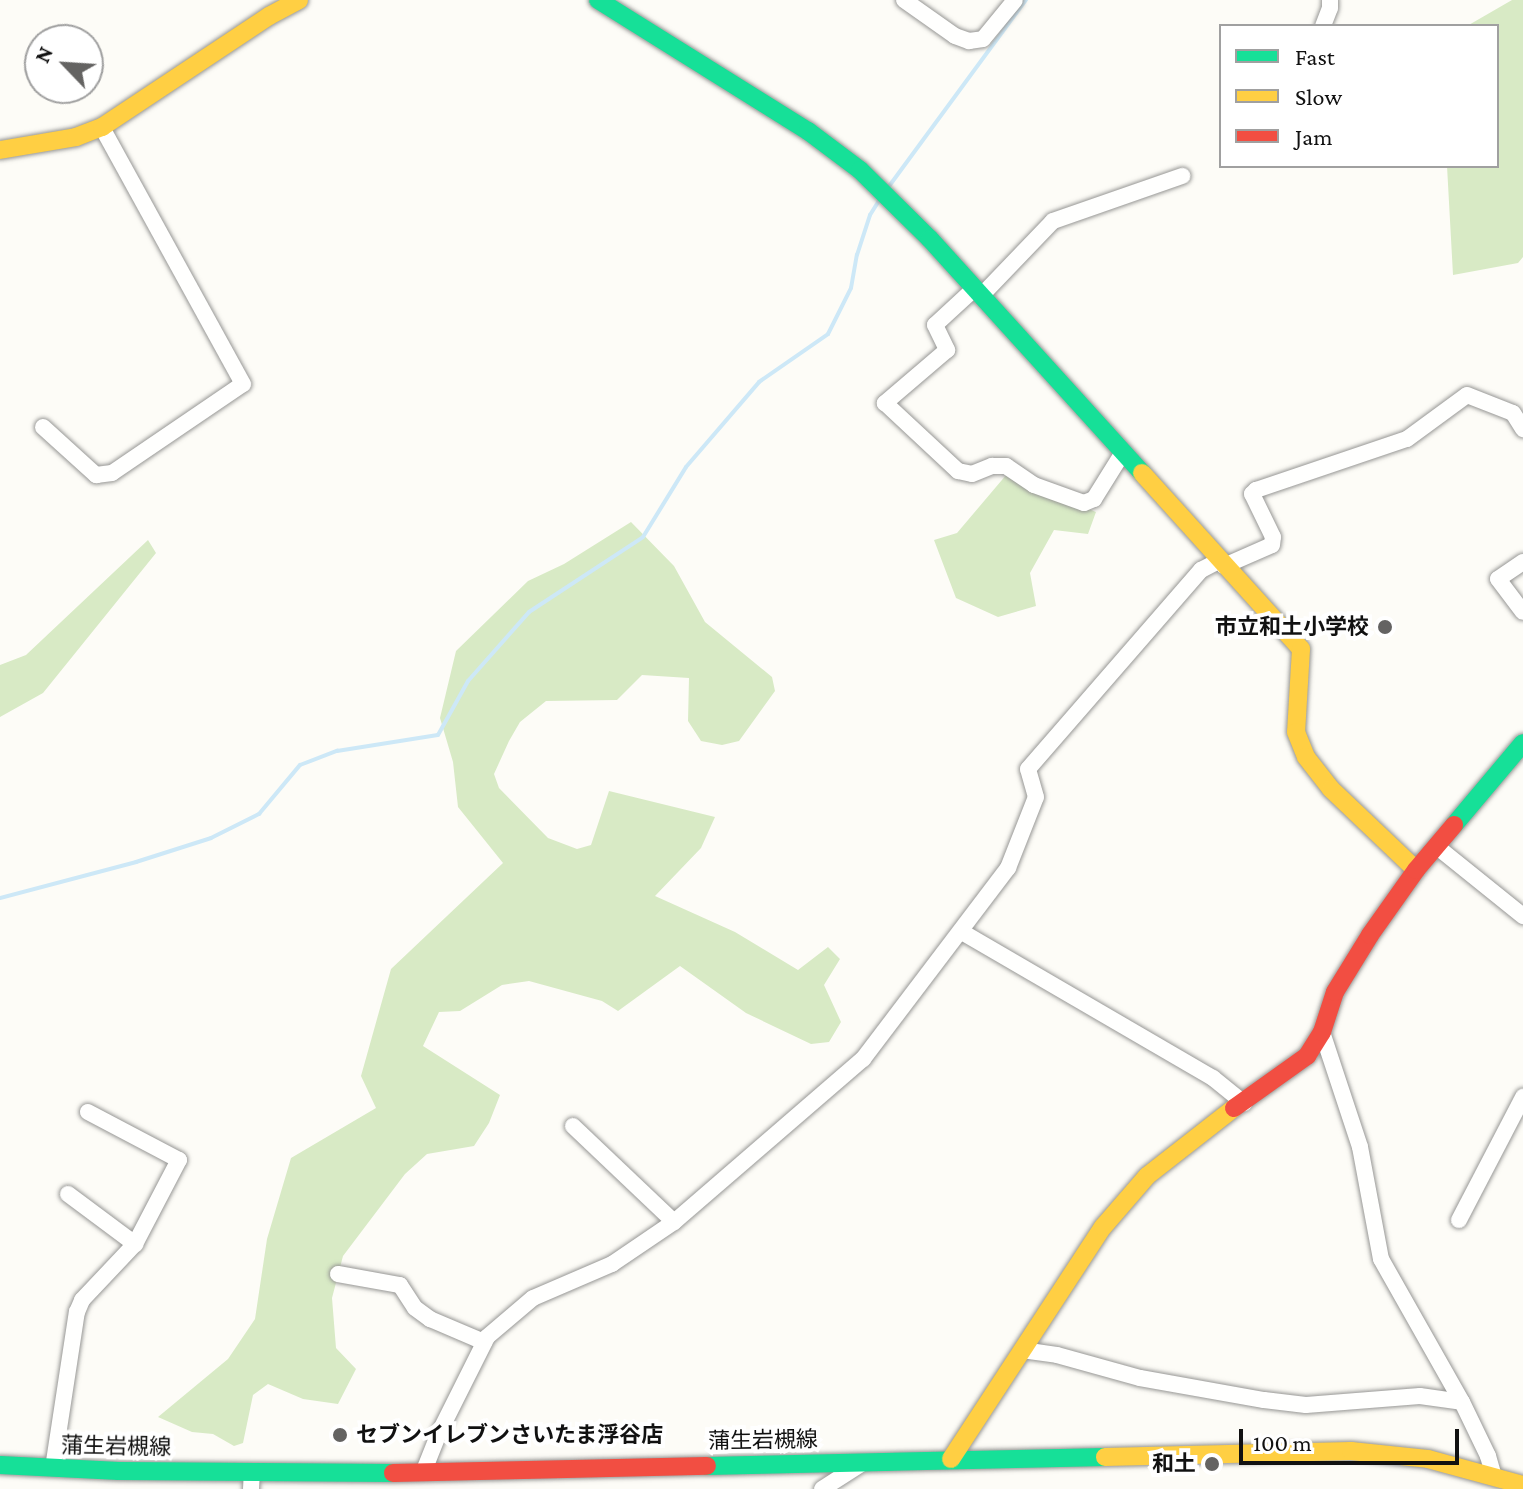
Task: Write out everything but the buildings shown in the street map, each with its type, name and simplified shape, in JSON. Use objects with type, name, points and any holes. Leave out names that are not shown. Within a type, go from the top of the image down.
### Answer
[{"type":"street","points":[[0,150],[76,137],[102,127],[269,16],[299,0]]},
{"type":"street","points":[[598,0],[739,85],[860,170],[978,292],[1301,649],[1296,732],[1306,757],[1331,789],[1416,870]]},
{"type":"street","points":[[904,0],[955,36],[969,41],[983,39],[1015,0]]},
{"type":"street","points":[[1324,24],[1330,0]]},
{"type":"street","points":[[43,427],[96,475],[112,473],[243,384],[102,127]]},
{"type":"street","points":[[1122,454],[1094,499],[1084,503],[1034,485],[1006,466],[992,466],[972,474],[958,471],[885,403],[947,350],[935,325],[978,292],[1053,221],[1182,176]]},
{"type":"street","points":[[414,1478],[484,1342],[533,1298],[612,1264],[674,1222],[863,1059],[1008,868],[1036,797],[1028,769],[1201,570],[1272,545],[1273,537],[1252,494],[1256,490],[1407,439],[1467,395],[1513,413],[1523,429]]},
{"type":"street","points":[[1523,562],[1498,579],[1523,612]]},
{"type":"street","points":[[951,1459],[1103,1227],[1147,1176],[1185,1143],[1307,1056],[1322,1032],[1335,992],[1416,870],[1523,743]]},
{"type":"street","points":[[1436,846],[1523,916]]},
{"type":"street","points":[[962,932],[1213,1078],[1244,1103]]},
{"type":"street","points":[[1322,1032],[1360,1147],[1381,1259],[1462,1402],[1488,1456],[1493,1474]]},
{"type":"street","points":[[1459,1220],[1523,1097]]},
{"type":"street","points":[[53,1468],[77,1312],[82,1300],[135,1244],[179,1160],[88,1112]]},
{"type":"street","points":[[573,1126],[674,1222]]},
{"type":"street","points":[[68,1194],[135,1244]]},
{"type":"street","points":[[338,1274],[400,1285],[415,1308],[430,1319],[484,1342]]},
{"type":"street","points":[[1022,1350],[1057,1355],[1140,1378],[1306,1405],[1420,1396],[1462,1402]]},
{"type":"street","name":"蒲生岩槻線","points":[[0,1465],[53,1468],[122,1480],[312,1481],[951,1459],[1351,1451],[1394,1453],[1493,1474],[1523,1485]]},
{"type":"street","points":[[822,1489],[864,1462]]},
{"type":"green space","points":[[1512,0],[1523,0],[1523,257],[1518,263],[1453,275],[1447,168],[1499,168],[1499,24],[1470,24]]},
{"type":"green space","points":[[1007,474],[1096,512],[1088,534],[1054,530],[1030,573],[1036,606],[998,617],[956,598],[934,540],[957,533]]},
{"type":"green space","points":[[631,522],[674,566],[705,622],[772,677],[775,691],[739,741],[722,745],[701,741],[688,721],[689,678],[642,675],[617,700],[546,701],[520,722],[509,741],[494,774],[499,788],[548,838],[577,849],[591,845],[609,791],[715,817],[701,848],[655,896],[735,932],[798,970],[828,947],[840,959],[824,985],[841,1022],[829,1042],[811,1044],[746,1013],[680,966],[618,1011],[602,1001],[529,981],[502,985],[460,1011],[439,1012],[423,1046],[500,1095],[489,1123],[474,1146],[427,1154],[405,1174],[343,1256],[332,1298],[336,1348],[356,1369],[338,1404],[303,1399],[268,1384],[253,1395],[243,1443],[234,1446],[213,1434],[192,1432],[158,1417],[228,1359],[255,1319],[267,1239],[291,1158],[376,1108],[361,1076],[391,969],[503,863],[458,807],[453,762],[440,718],[456,651],[528,581],[564,564]]},
{"type":"green space","points":[[148,540],[156,553],[43,693],[0,717],[0,665],[26,655]]},
{"type":"waterway","points":[[887,189],[1026,0]]},
{"type":"waterway","points":[[0,898],[136,862],[211,838],[259,814],[300,765],[337,751],[438,735],[468,681],[529,612],[643,537],[686,467],[759,382],[828,334],[851,288],[857,255],[870,215],[880,199]]},
{"type":"traffic: fast","points":[[598,0],[808,131],[860,170],[930,239],[1142,473]]},
{"type":"traffic: fast","points":[[1454,825],[1523,743]]},
{"type":"traffic: fast","points":[[707,1466],[1105,1457]]},
{"type":"traffic: fast","points":[[0,1465],[119,1471],[393,1473]]},
{"type":"traffic: slow","points":[[0,150],[76,137],[102,127],[269,16],[299,0]]},
{"type":"traffic: slow","points":[[1142,473],[1301,649],[1296,732],[1306,757],[1331,789],[1416,870]]},
{"type":"traffic: slow","points":[[951,1459],[1103,1227],[1147,1176],[1234,1108]]},
{"type":"traffic: slow","points":[[1105,1457],[1351,1451],[1428,1459],[1523,1485]]},
{"type":"traffic: jam","points":[[1234,1108],[1307,1056],[1322,1032],[1335,992],[1370,935],[1416,870],[1454,825]]},
{"type":"traffic: jam","points":[[393,1473],[707,1466]]},
{"type":"place","name":"市立和土小学校","points":[[1385,627]]},
{"type":"place","name":"セブンイレブンさいたま浮谷店","points":[[340,1435]]},
{"type":"place","name":"和土","points":[[1212,1464]]}]
